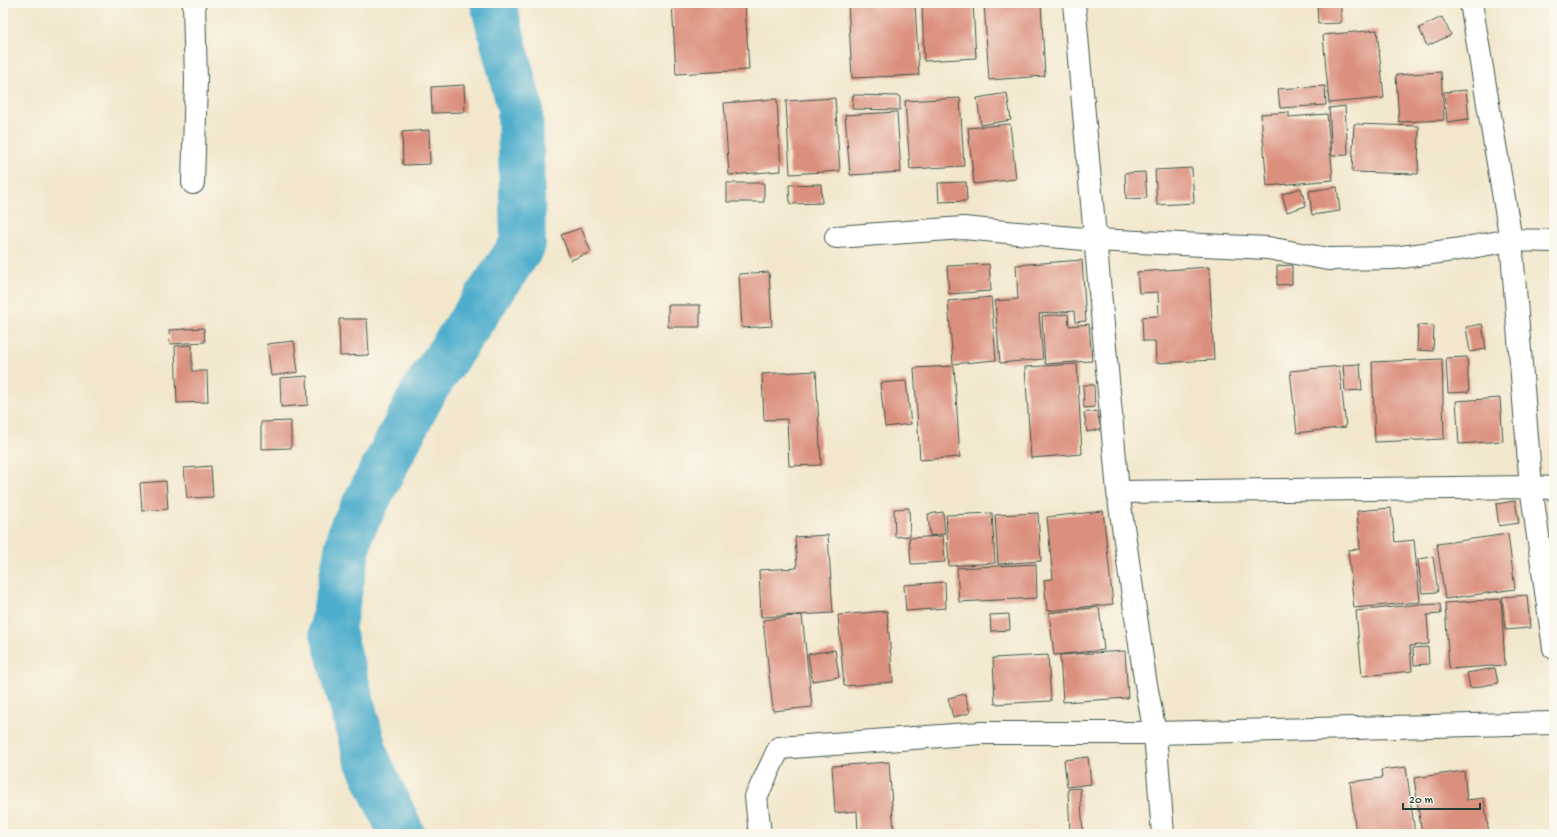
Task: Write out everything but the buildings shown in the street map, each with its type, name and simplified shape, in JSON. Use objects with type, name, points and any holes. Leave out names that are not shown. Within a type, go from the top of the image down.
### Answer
[{"type":"street","points":[[193,183],[196,81],[194,3]]},
{"type":"street","points":[[1074,3],[1118,492],[1145,679],[1155,734],[1163,834]]},
{"type":"street","points":[[1472,3],[1511,240],[1531,487],[1554,648]]},
{"type":"street","points":[[836,236],[963,228],[1095,240],[1268,248],[1328,259],[1394,258],[1454,250],[1511,240],[1554,241]]},
{"type":"street","points":[[1118,492],[1531,487],[1554,488]]},
{"type":"street","points":[[760,834],[756,797],[779,748],[982,733],[1155,734],[1554,723]]},
{"type":"waterway","points":[[402,834],[366,757],[332,629],[351,531],[425,389],[523,244],[520,108],[493,3]]}]
